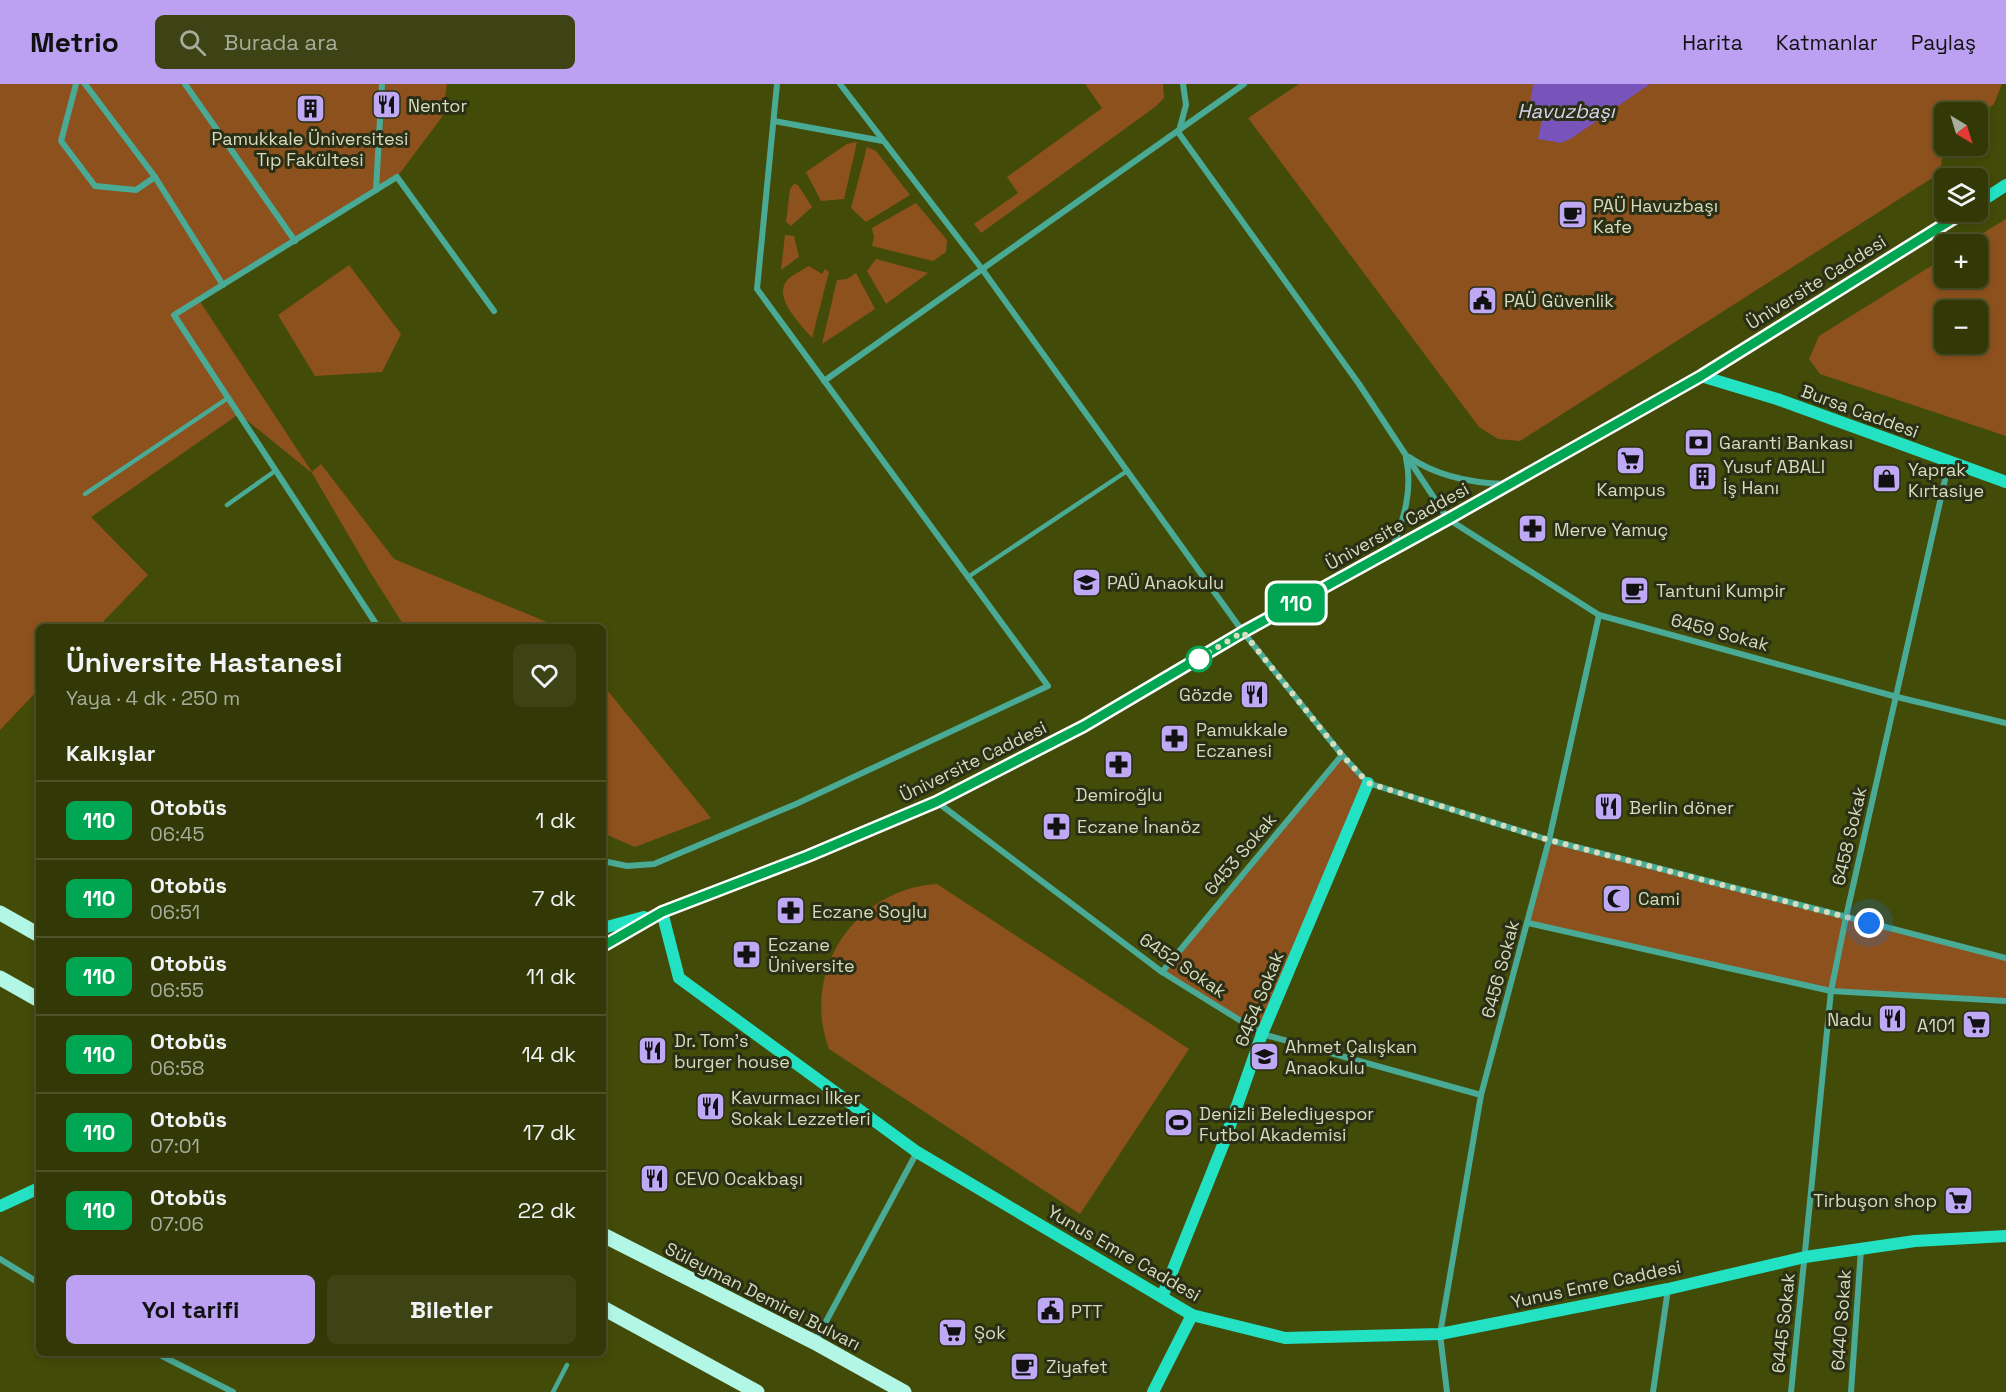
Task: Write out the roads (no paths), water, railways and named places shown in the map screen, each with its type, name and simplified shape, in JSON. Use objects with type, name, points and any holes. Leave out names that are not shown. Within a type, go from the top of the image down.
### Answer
[{"type":"main road","points":[[0,914],[36,933]]},
{"type":"main road","points":[[0,978],[36,998]]},
{"type":"main road","name":"Süleyman Demirel Bulvarı","points":[[606,1237],[814,1342],[904,1392]]},
{"type":"main road","points":[[606,1310],[757,1392]]},
{"type":"street","points":[[76,84],[61,141],[95,186],[136,190],[155,177]]},
{"type":"street","points":[[85,84],[155,177],[223,285]]},
{"type":"street","points":[[184,84],[295,241]]},
{"type":"street","points":[[376,190],[382,84]]},
{"type":"street","points":[[606,862],[627,866],[654,864],[796,804],[1048,687],[757,289],[777,84]]},
{"type":"street","points":[[840,84],[982,269],[1243,632],[1342,755],[1368,783],[1549,840],[2006,958]]},
{"type":"street","points":[[1178,132],[1186,105],[1183,84]]},
{"type":"street","points":[[824,381],[1244,84]]},
{"type":"street","points":[[774,121],[884,141]]},
{"type":"street","points":[[1178,132],[1359,384],[1448,519]]},
{"type":"street","points":[[376,624],[174,315],[398,177],[494,311]]},
{"type":"street","points":[[1988,197],[2006,185]]},
{"type":"street","name":"Üniversite Caddesi","points":[[606,944],[662,912],[808,856],[936,802],[1084,726],[1243,632],[1701,376],[1948,222]]},
{"type":"street","name":"Bursa Caddesi","points":[[1701,376],[1777,399],[2006,482]]},
{"type":"street","points":[[1406,454],[1423,466],[1440,473],[1478,482],[1508,484]]},
{"type":"street","points":[[1392,549],[1403,519],[1408,495],[1409,474],[1406,454]]},
{"type":"street","name":"6458 Sokak","points":[[1805,1257],[1831,991],[1949,462]]},
{"type":"street","name":"6459 Sokak","points":[[1448,519],[1599,615],[1897,697],[2006,723]]},
{"type":"street","name":"6456 Sokak","points":[[1447,1392],[1440,1334],[1482,1095],[1549,840],[1599,615]]},
{"type":"street","name":"6453 Sokak","points":[[1162,972],[1342,755]]},
{"type":"street","name":"6454 Sokak","points":[[1162,1297],[1225,1140],[1262,1034],[1368,783]]},
{"type":"street","name":"6452 Sokak","points":[[936,802],[1162,972],[1262,1034],[1482,1095]]},
{"type":"street","points":[[606,927],[662,912]]},
{"type":"street","name":"Yunus Emre Caddesi","points":[[662,912],[679,978],[917,1152],[1192,1315],[1285,1338],[1440,1334],[1668,1288],[1805,1257],[1916,1241],[2006,1236]]},
{"type":"street","points":[[1528,923],[1831,991],[2006,1001]]},
{"type":"street","points":[[814,1342],[917,1152]]},
{"type":"street","points":[[0,1206],[36,1189]]},
{"type":"street","name":"6440 Sokak","points":[[1851,1392],[1861,1249]]},
{"type":"street","name":"6445 Sokak","points":[[1791,1392],[1805,1257]]},
{"type":"street","points":[[0,1259],[36,1281]]},
{"type":"street","points":[[1653,1392],[1668,1288]]},
{"type":"street","points":[[1153,1392],[1192,1315]]},
{"type":"street","points":[[162,1356],[233,1392]]},
{"type":"lane","points":[[85,494],[228,398]]},
{"type":"lane","points":[[227,505],[275,471]]},
{"type":"lane","points":[[968,577],[1127,471]]},
{"type":"lane","points":[[553,1392],[567,1365]]},
{"type":"water","name":"Havuzbaşı","points":[[1533,84],[1650,84],[1572,138],[1561,143],[1538,139],[1541,119],[1538,111],[1530,104]]},
{"type":"place","name":"Nentor","points":[[387,105]]},
{"type":"place","name":"Pamukkale Üniversitesi Tıp Fakültesi","points":[[310,109]]},
{"type":"place","name":"PAÜ Havuzbaşı Kafe","points":[[1572,215]]},
{"type":"place","name":"PAÜ Güvenlik","points":[[1483,300]]},
{"type":"place","name":"Garanti Bankası","points":[[1698,442]]},
{"type":"place","name":"Kampus","points":[[1631,460]]},
{"type":"place","name":"Yusuf ABALI İş Hanı","points":[[1702,476]]},
{"type":"place","name":"Yaprak Kırtasiye","points":[[1887,479]]},
{"type":"place","name":"Merve Yamuç","points":[[1533,529]]},
{"type":"place","name":"PAÜ Anaokulu","points":[[1086,582]]},
{"type":"place","name":"Tantuni Kumpir","points":[[1635,590]]},
{"type":"place","name":"Gözde","points":[[1254,694]]},
{"type":"place","name":"Pamukkale Eczanesi","points":[[1175,739]]},
{"type":"place","name":"Demiroğlu","points":[[1119,765]]},
{"type":"place","name":"Berlin döner","points":[[1608,807]]},
{"type":"place","name":"Eczane İnanöz","points":[[1056,826]]},
{"type":"place","name":"Cami","points":[[1617,898]]},
{"type":"place","name":"Eczane Soylu","points":[[791,911]]},
{"type":"place","name":"Eczane Üniversite","points":[[747,954]]},
{"type":"place","name":"Nadu","points":[[1893,1019]]},
{"type":"place","name":"A101","points":[[1976,1025]]},
{"type":"place","name":"Dr. Tom’s burger house","points":[[653,1050]]},
{"type":"place","name":"Ahmet Çalışkan Anaokulu","points":[[1264,1056]]},
{"type":"place","name":"Kavurmacı İlker Sokak Lezzetleri","points":[[710,1107]]},
{"type":"place","name":"Denizli Belediyespor Futbol Akademisi","points":[[1178,1123]]},
{"type":"place","name":"CEVO Ocakbaşı","points":[[654,1178]]},
{"type":"place","name":"Tirbuşon shop","points":[[1958,1200]]},
{"type":"place","name":"PTT","points":[[1050,1311]]},
{"type":"place","name":"Şok","points":[[953,1332]]},
{"type":"place","name":"Ziyafet","points":[[1025,1366]]}]
